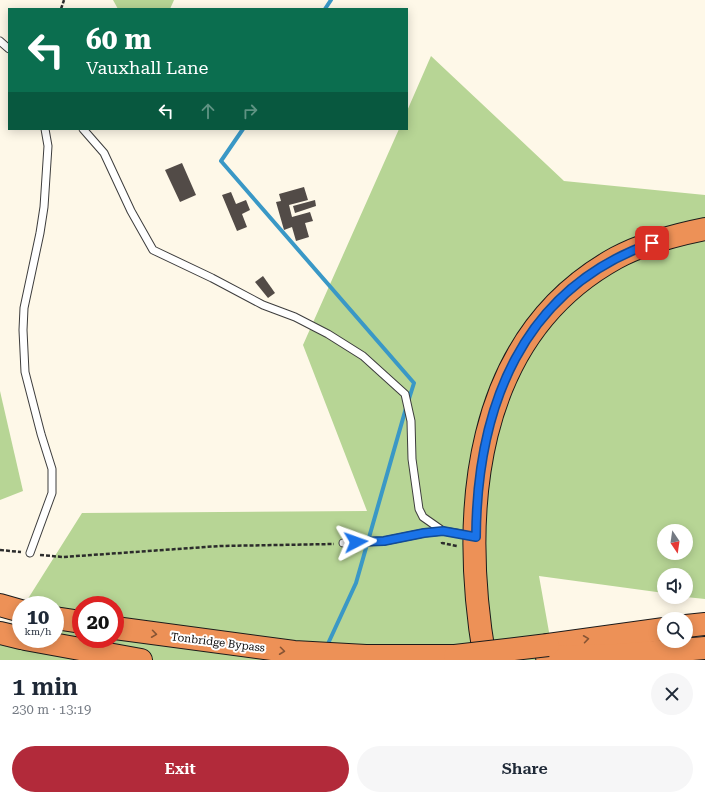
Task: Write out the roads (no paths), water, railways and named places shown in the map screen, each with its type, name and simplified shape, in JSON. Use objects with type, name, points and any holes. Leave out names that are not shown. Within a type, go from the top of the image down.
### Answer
[{"type":"highway","points":[[485,660],[476,602],[476,499],[484,444],[494,405],[506,376],[524,344],[541,320],[565,294],[594,272],[617,258],[674,236],[705,229]]},
{"type":"highway","points":[[0,605],[12,608]]},
{"type":"highway","points":[[693,625],[705,624]]},
{"type":"highway","name":"Tonbridge Bypass","points":[[124,629],[294,652],[366,656],[449,656],[547,651]]},
{"type":"highway","points":[[547,651],[657,630]]},
{"type":"highway","points":[[0,633],[12,636]]},
{"type":"highway","points":[[64,646],[141,660]]},
{"type":"highway","points":[[547,651],[618,655],[705,648]]},
{"type":"lane","points":[[0,41],[8,48]]},
{"type":"lane","points":[[30,554],[52,493],[52,469],[41,434],[25,372],[23,330],[24,308],[44,207],[48,146],[45,130]]},
{"type":"lane","points":[[84,130],[104,153],[131,211],[153,250],[212,278],[263,305],[295,317],[328,334],[363,356],[405,394],[411,421],[412,459],[419,509],[423,517],[443,531]]},
{"type":"lane","points":[[343,543],[384,541],[424,533],[443,531],[476,537]]},
{"type":"waterway","points":[[326,8],[331,0]]},
{"type":"waterway","points":[[242,130],[221,161],[414,383],[408,402]]},
{"type":"waterway","points":[[326,648],[356,583],[406,408]]}]
